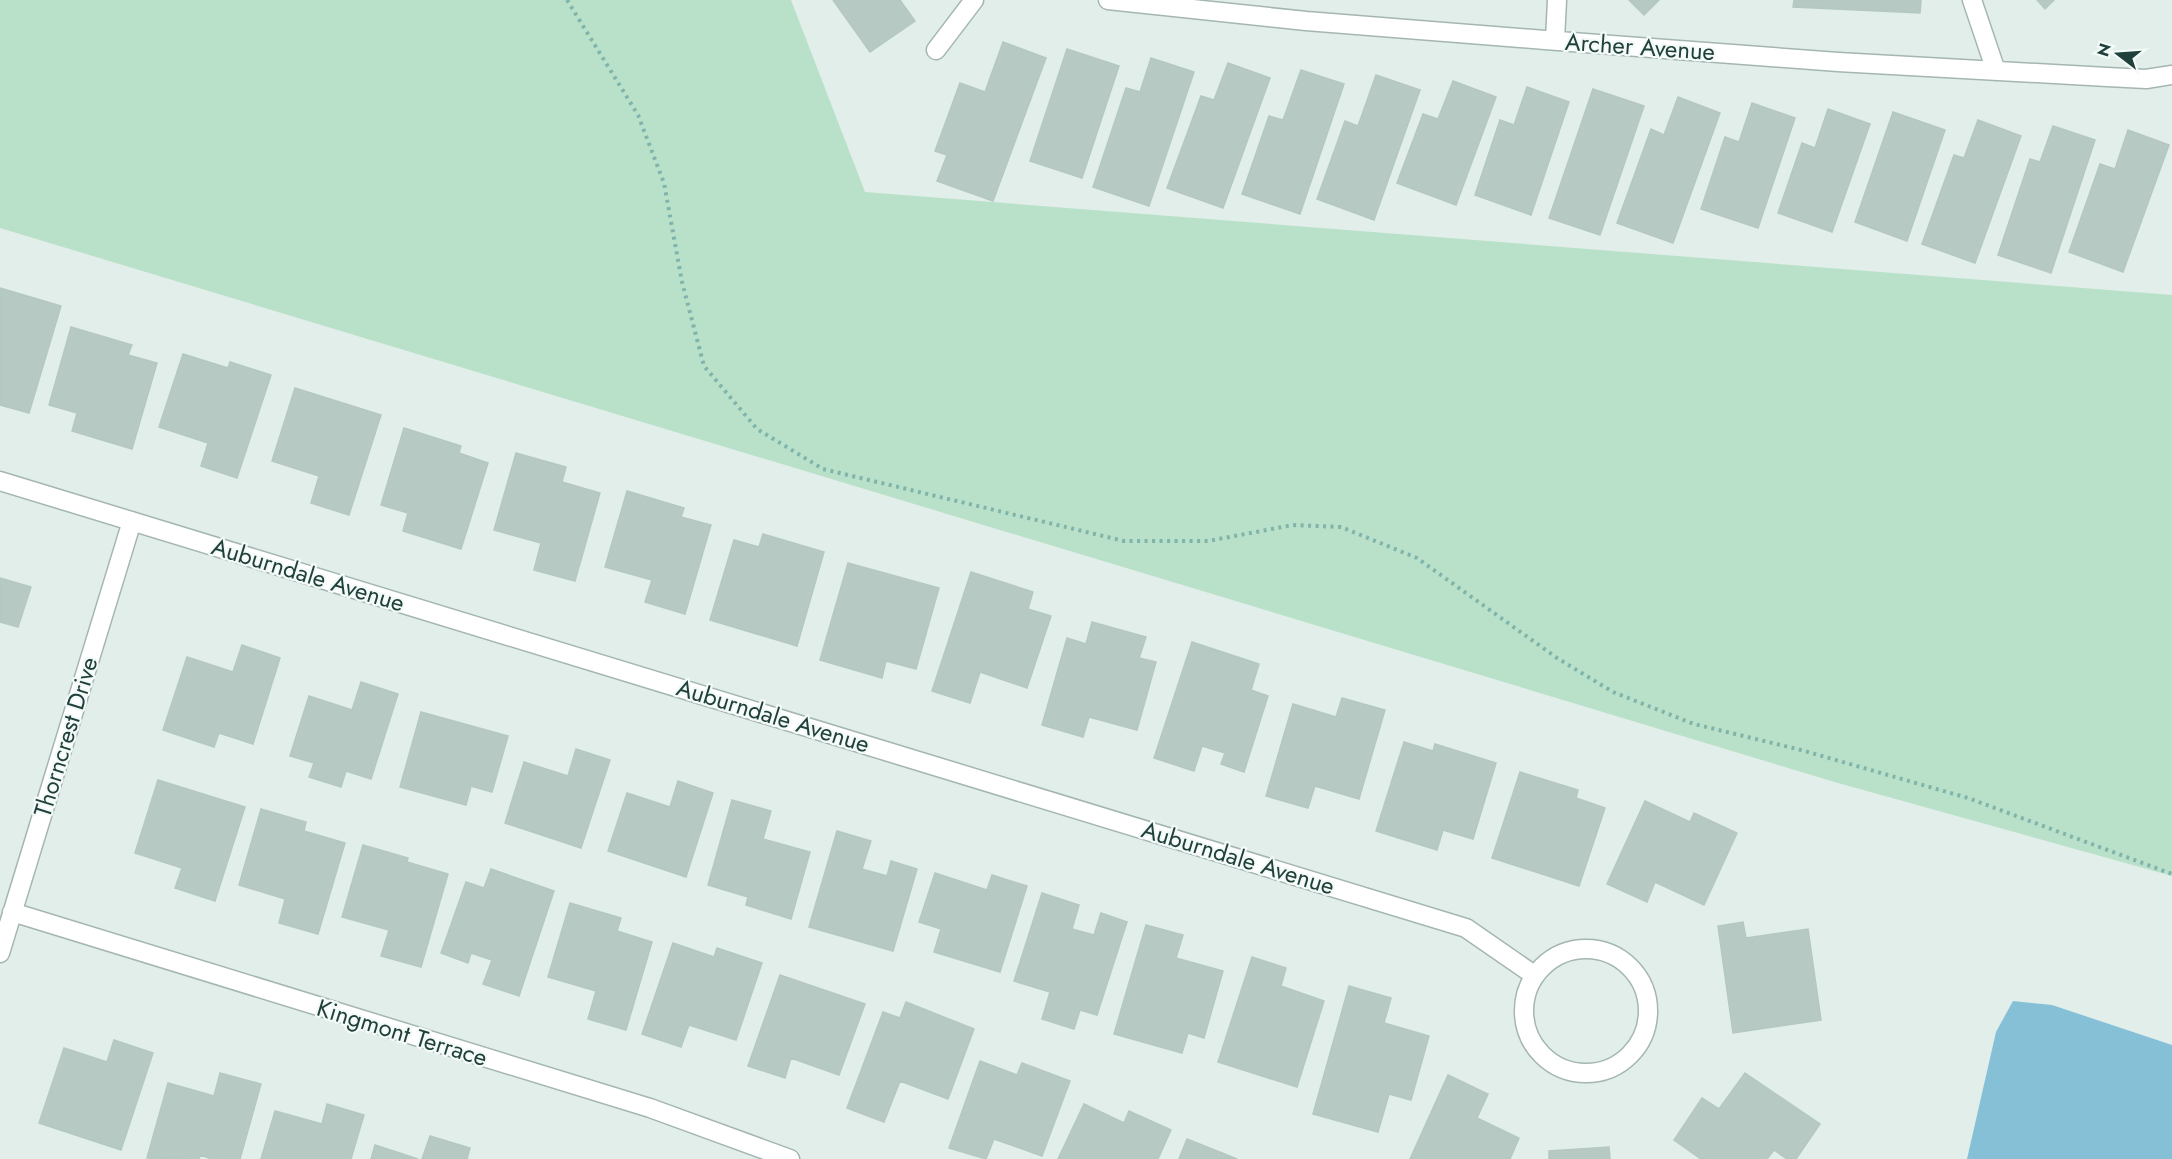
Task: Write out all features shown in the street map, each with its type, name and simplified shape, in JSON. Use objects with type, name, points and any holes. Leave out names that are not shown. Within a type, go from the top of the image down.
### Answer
[{"type":"street","points":[[936,50],[974,0]]},
{"type":"street","name":"Archer Avenue","points":[[1108,0],[1306,21],[1555,40],[2117,78],[2172,75]]},
{"type":"street","points":[[1555,40],[1557,0]]},
{"type":"street","points":[[1972,0],[1996,71]]},
{"type":"street","name":"Auburndale Avenue","points":[[0,481],[1466,928],[1534,975]]},
{"type":"street","name":"Thorncrest Drive","points":[[0,953],[132,521]]},
{"type":"street","name":"Kingmont Terrace","points":[[12,912],[650,1108],[790,1159]]},
{"type":"street","points":[[1585,949],[1604,951],[1622,960],[1636,973],[1645,991],[1648,1010],[1646,1029],[1637,1047],[1622,1063],[1602,1072],[1581,1074],[1560,1068],[1542,1056],[1529,1038],[1524,1017],[1526,995],[1534,975],[1548,962],[1565,952],[1585,949]]},
{"type":"path","points":[[567,0],[638,114],[664,183],[682,282],[704,366],[756,429],[823,469],[1124,541],[1208,541],[1293,525],[1341,527],[1417,558],[1557,658],[1613,692],[1694,724],[1801,750],[1968,798],[2172,874]]},
{"type":"green space","points":[[0,0],[791,0],[865,192],[2172,295],[2172,876],[1838,783],[0,228]]},
{"type":"water","points":[[2013,1001],[2052,1005],[2172,1045],[2172,1159],[1967,1159],[1996,1032]]},
{"type":"building","points":[[833,0],[900,0],[915,21],[870,52]]},
{"type":"building","points":[[1629,0],[1659,0],[1644,15]]},
{"type":"building","points":[[1794,0],[1921,0],[1920,13],[1793,7]]},
{"type":"building","points":[[2037,0],[2054,0],[2045,9]]},
{"type":"building","points":[[1003,42],[1046,58],[993,201],[937,181],[947,155],[935,151],[960,83],[985,92]]},
{"type":"building","points":[[1067,49],[1119,66],[1082,178],[1030,161]]},
{"type":"building","points":[[1151,58],[1194,72],[1149,206],[1093,187],[1126,88],[1140,92]]},
{"type":"building","points":[[1228,63],[1270,78],[1223,208],[1167,188],[1201,96],[1214,100]]},
{"type":"building","points":[[1301,70],[1344,84],[1300,214],[1242,194],[1269,116],[1283,120]]},
{"type":"building","points":[[1376,75],[1420,90],[1374,220],[1317,199],[1345,121],[1358,126]]},
{"type":"building","points":[[1453,81],[1496,97],[1456,205],[1397,183],[1423,114],[1438,119]]},
{"type":"building","points":[[1527,87],[1569,102],[1531,215],[1475,195],[1500,120],[1514,125]]},
{"type":"building","points":[[1593,89],[1644,106],[1600,235],[1549,218]]},
{"type":"building","points":[[1678,97],[1720,113],[1673,243],[1617,223],[1651,129],[1664,135]]},
{"type":"building","points":[[1752,103],[1795,118],[1758,228],[1701,209],[1725,137],[1739,142]]},
{"type":"building","points":[[1828,109],[1870,124],[1832,232],[1778,213],[1802,143],[1815,148]]},
{"type":"building","points":[[1893,112],[1945,130],[1907,241],[1855,222]]},
{"type":"building","points":[[1978,120],[2021,136],[1975,263],[1922,244],[1954,155],[1964,158]]},
{"type":"building","points":[[2053,126],[2095,140],[2051,273],[1998,255],[2030,159],[2040,162]]},
{"type":"building","points":[[2128,130],[2169,145],[2123,272],[2069,252],[2100,164],[2115,169]]},
{"type":"building","points":[[0,288],[61,306],[29,413],[0,405]]},
{"type":"building","points":[[71,327],[132,345],[128,355],[157,363],[132,449],[72,431],[77,413],[49,405]]},
{"type":"building","points":[[183,354],[228,368],[230,362],[271,375],[237,478],[201,466],[208,443],[159,427]]},
{"type":"building","points":[[295,388],[381,415],[349,515],[311,503],[319,476],[272,461]]},
{"type":"building","points":[[404,428],[461,446],[459,453],[488,463],[461,549],[403,531],[408,513],[381,505]]},
{"type":"building","points":[[516,453],[566,467],[562,482],[600,493],[575,581],[534,570],[541,543],[494,530]]},
{"type":"building","points":[[627,491],[684,508],[681,517],[711,525],[685,614],[645,602],[652,580],[605,567]]},
{"type":"building","points":[[763,534],[824,552],[797,646],[710,620],[734,540],[759,547]]},
{"type":"building","points":[[848,563],[939,588],[916,669],[886,661],[882,678],[820,660]]},
{"type":"building","points":[[971,572],[1033,592],[1028,609],[1051,616],[1027,688],[980,672],[970,703],[932,691]]},
{"type":"building","points":[[0,578],[31,587],[18,627],[0,622]]},
{"type":"building","points":[[1092,622],[1146,637],[1139,658],[1156,662],[1137,730],[1089,717],[1083,737],[1042,725],[1067,638],[1086,644]]},
{"type":"building","points":[[1192,642],[1259,664],[1251,690],[1268,696],[1244,772],[1221,764],[1225,753],[1202,746],[1194,771],[1154,758]]},
{"type":"building","points":[[242,645],[280,658],[253,744],[219,733],[214,747],[163,730],[187,657],[233,672]]},
{"type":"building","points":[[361,682],[398,694],[371,779],[346,771],[341,787],[309,777],[314,763],[290,756],[309,696],[352,710]]},
{"type":"building","points":[[1342,698],[1385,710],[1359,799],[1315,786],[1308,808],[1266,796],[1293,704],[1336,717]]},
{"type":"building","points":[[421,712],[508,736],[492,792],[471,786],[466,805],[400,787]]},
{"type":"building","points":[[1404,742],[1433,751],[1435,744],[1496,763],[1473,839],[1443,830],[1437,850],[1376,831]]},
{"type":"building","points":[[576,749],[610,760],[581,848],[505,823],[524,762],[568,776]]},
{"type":"building","points":[[1520,772],[1578,790],[1576,798],[1605,808],[1579,886],[1492,858]]},
{"type":"building","points":[[158,780],[245,807],[215,901],[175,888],[182,868],[135,853]]},
{"type":"building","points":[[678,781],[713,793],[686,877],[608,851],[627,793],[670,807]]},
{"type":"building","points":[[732,800],[771,811],[763,839],[810,852],[791,919],[746,905],[748,897],[708,885]]},
{"type":"building","points":[[1645,801],[1690,822],[1694,813],[1737,833],[1704,905],[1655,882],[1647,902],[1607,884]]},
{"type":"building","points":[[261,809],[306,822],[304,831],[345,843],[318,934],[279,923],[285,899],[239,885]]},
{"type":"building","points":[[837,831],[871,841],[862,869],[887,876],[891,861],[917,869],[893,951],[809,927]]},
{"type":"building","points":[[363,845],[408,858],[407,862],[448,874],[421,967],[381,956],[389,930],[342,917]]},
{"type":"building","points":[[491,869],[554,891],[519,996],[483,984],[492,960],[471,953],[468,963],[441,953],[466,882],[484,888]]},
{"type":"building","points":[[935,873],[987,890],[992,875],[1027,886],[1000,972],[934,952],[941,929],[919,922]]},
{"type":"building","points":[[1042,893],[1079,905],[1072,929],[1094,935],[1101,913],[1127,922],[1097,1015],[1080,1010],[1074,1029],[1042,1019],[1050,992],[1014,981]]},
{"type":"building","points":[[570,903],[621,918],[617,931],[652,942],[626,1030],[588,1019],[596,991],[548,977]]},
{"type":"building","points":[[1743,922],[1746,938],[1808,929],[1821,1020],[1733,1033],[1718,926]]},
{"type":"building","points":[[1146,925],[1183,935],[1176,958],[1223,971],[1204,1038],[1188,1033],[1182,1053],[1114,1034]]},
{"type":"building","points":[[673,943],[714,957],[717,948],[762,963],[736,1040],[689,1025],[681,1047],[642,1034]]},
{"type":"building","points":[[1252,957],[1286,968],[1281,986],[1324,1001],[1297,1087],[1218,1062]]},
{"type":"building","points":[[780,975],[865,1004],[839,1075],[791,1058],[785,1078],[748,1066]]},
{"type":"building","points":[[1349,986],[1391,998],[1384,1023],[1429,1036],[1411,1100],[1389,1094],[1378,1132],[1313,1114]]},
{"type":"building","points":[[906,1002],[974,1029],[948,1099],[900,1081],[884,1122],[847,1108],[883,1012],[900,1018]]},
{"type":"building","points":[[114,1040],[153,1053],[121,1150],[39,1123],[64,1048],[107,1062]]},
{"type":"building","points":[[980,1061],[1017,1075],[1022,1063],[1070,1081],[1042,1156],[994,1139],[986,1159],[949,1148]]},
{"type":"building","points":[[220,1073],[261,1084],[240,1159],[212,1159],[200,1155],[199,1159],[147,1158],[168,1083],[214,1096]]},
{"type":"building","points":[[1745,1073],[1820,1124],[1796,1159],[1787,1159],[1774,1150],[1767,1159],[1701,1159],[1674,1140],[1702,1098],[1719,1109]]},
{"type":"building","points":[[1448,1075],[1488,1094],[1477,1118],[1519,1138],[1510,1159],[1410,1159]]},
{"type":"building","points":[[327,1104],[364,1115],[351,1159],[261,1159],[275,1111],[322,1124]]},
{"type":"building","points":[[1084,1104],[1124,1123],[1129,1111],[1171,1130],[1158,1159],[1058,1159]]},
{"type":"building","points":[[430,1136],[470,1148],[467,1159],[422,1159]]},
{"type":"building","points":[[1187,1139],[1237,1159],[1179,1159]]},
{"type":"building","points":[[375,1145],[418,1159],[371,1159]]},
{"type":"building","points":[[1609,1147],[1610,1159],[1549,1159],[1549,1151]]}]
